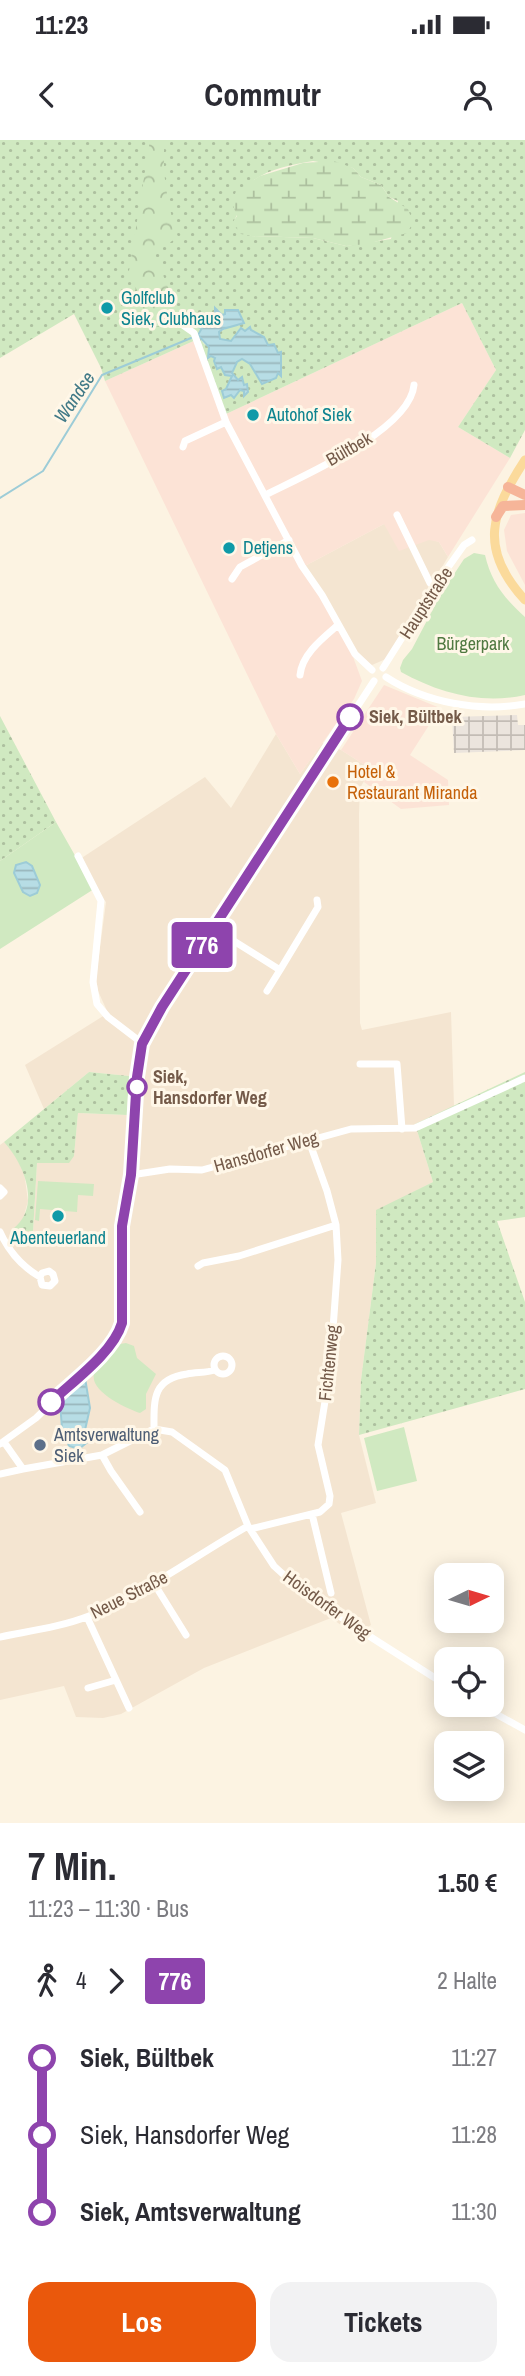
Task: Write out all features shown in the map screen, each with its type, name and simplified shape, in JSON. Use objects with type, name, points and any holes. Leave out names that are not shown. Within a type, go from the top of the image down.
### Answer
[{"type":"highway","points":[[506,491],[525,495]]},
{"type":"highway","points":[[506,491],[521,505]]},
{"type":"highway","points":[[496,517],[503,506],[521,505]]},
{"type":"main road","points":[[525,460],[506,491],[496,517],[494,539],[509,581],[525,600]]},
{"type":"street","points":[[184,326],[194,333],[226,422],[289,541],[355,654],[372,670]]},
{"type":"street","name":"Bültbek","points":[[265,495],[360,444],[388,425],[400,414],[413,394],[414,385]]},
{"type":"street","points":[[183,447],[185,441],[226,422]]},
{"type":"street","points":[[397,515],[430,583],[435,587]]},
{"type":"street","name":"Hauptstraße","points":[[383,668],[464,545],[472,540]]},
{"type":"street","points":[[232,579],[240,567],[289,541]]},
{"type":"street","points":[[300,675],[301,668],[313,648],[338,625]]},
{"type":"street","points":[[372,670],[383,668],[386,677],[411,691],[450,702],[488,706],[525,704]]},
{"type":"street","points":[[372,670],[370,677],[374,681],[380,683],[386,677]]},
{"type":"street","points":[[23,1469],[2,1443],[36,1418],[119,1334],[124,1311],[122,1226],[131,1175],[137,1077],[142,1044],[153,1021],[374,681]]},
{"type":"street","points":[[78,856],[101,901],[93,982],[97,1004],[108,1017],[142,1044]]},
{"type":"street","points":[[267,991],[318,907],[317,900]]},
{"type":"street","points":[[213,928],[280,970]]},
{"type":"street","points":[[360,1064],[397,1064],[402,1129]]},
{"type":"street","name":"Hansdorfer Weg","points":[[131,1175],[170,1169],[202,1170],[351,1129],[415,1128],[525,1078]]},
{"type":"street","name":"Fichtenweg","points":[[309,1141],[336,1225],[338,1260],[330,1370],[318,1445],[330,1496],[325,1509],[313,1514]]},
{"type":"street","points":[[0,1188],[4,1192],[0,1196]]},
{"type":"street","points":[[198,1266],[336,1225]]},
{"type":"street","points":[[0,1232],[18,1260],[40,1277]]},
{"type":"street","points":[[0,1474],[102,1455],[154,1429],[156,1395],[163,1383],[172,1377],[215,1370]]},
{"type":"street","name":"Hoisdorfer Weg","points":[[154,1429],[172,1432],[225,1470],[249,1528],[274,1566],[296,1587],[434,1677]]},
{"type":"street","points":[[102,1455],[140,1512]]},
{"type":"street","points":[[249,1528],[313,1514],[331,1593]]},
{"type":"street","name":"Neue Straße","points":[[0,1637],[87,1617],[155,1585],[249,1528]]},
{"type":"street","points":[[155,1585],[186,1635]]},
{"type":"street","points":[[87,1617],[129,1708]]},
{"type":"street","points":[[88,1688],[116,1680]]},
{"type":"street","points":[[502,1717],[525,1730]]},
{"type":"shaded area","points":[[462,303],[496,370],[458,427],[510,458],[448,557],[439,542],[429,540],[399,551],[384,524],[303,567],[352,654],[362,681],[354,699],[300,774],[276,734],[105,381],[198,339],[226,414]]},
{"type":"shaded area","points":[[525,513],[525,585],[507,551],[504,530],[511,515]]},
{"type":"shaded area","points":[[384,524],[439,542],[448,557],[388,658],[372,665],[352,654],[303,567]]},
{"type":"shaded area","points":[[384,685],[440,708],[410,755],[448,780],[449,805],[401,809],[364,782],[371,769],[341,750]]},
{"type":"shaded area","points":[[517,715],[518,725],[525,725],[525,750],[454,753],[452,717]]},
{"type":"shaded area","points":[[276,734],[300,774],[322,743],[341,750],[371,769],[360,788],[359,814],[362,1030],[451,1012],[454,1106],[415,1124],[433,1182],[376,1211],[376,1263],[361,1380],[359,1435],[376,1503],[341,1513],[371,1625],[355,1635],[331,1618],[204,1668],[121,1714],[103,1718],[76,1717],[64,1686],[0,1700],[0,1145],[4,1142],[13,1152],[24,1172],[28,1201],[18,1226],[33,1232],[37,1163],[74,1156],[78,1113],[127,1115],[129,1076],[89,1072],[44,1109],[25,1065],[108,1013],[98,991],[96,978],[106,902],[94,889],[77,861],[205,777],[231,808]]},
{"type":"green space","points":[[0,140],[525,140],[525,430],[510,458],[458,427],[496,370],[462,303],[226,414],[198,339],[105,381],[74,314],[0,358]],"holes":[[[313,161],[353,168],[361,177],[381,185],[389,197],[398,201],[391,239],[346,246],[313,238],[251,236],[233,223],[254,180],[260,176],[290,165]],[[225,310],[239,326],[219,332],[220,340],[231,341],[240,328],[251,330],[278,354],[277,373],[262,384],[250,364],[243,359],[237,362],[232,373],[239,380],[241,377],[244,390],[240,390],[233,398],[226,389],[232,376],[220,367],[216,358],[211,356],[210,347],[200,338],[207,317],[225,314]]]},
{"type":"green space","points":[[150,140],[165,140],[166,189],[178,237],[154,253],[182,321],[150,328],[129,271]]},
{"type":"green space","points":[[334,161],[353,168],[361,177],[381,185],[389,197],[408,209],[413,223],[407,233],[367,244],[346,246],[313,238],[241,234],[232,223],[237,216],[232,203],[236,191],[260,176],[303,163]]},
{"type":"green space","name":"Bürgerpark","points":[[474,553],[485,555],[491,574],[500,589],[525,617],[525,695],[477,698],[430,686],[401,672],[403,660],[412,649],[441,594],[464,559]]},
{"type":"green space","points":[[0,716],[56,822],[0,861]]},
{"type":"green space","points":[[56,822],[94,889],[0,949],[0,861]]},
{"type":"green space","points":[[89,1072],[129,1076],[127,1115],[78,1113],[74,1156],[69,1163],[37,1163],[33,1232],[13,1229],[22,1220],[27,1209],[27,1185],[18,1162],[4,1142]]},
{"type":"green space","points":[[525,1072],[525,1217],[497,1221],[525,1302],[525,1389],[359,1435],[361,1380],[376,1263],[376,1210],[433,1182],[415,1124]]},
{"type":"green space","points":[[38,1181],[94,1184],[93,1196],[78,1195],[77,1212],[40,1209],[39,1221],[35,1220]]},
{"type":"green space","points":[[120,1344],[134,1346],[137,1358],[156,1374],[146,1394],[146,1409],[140,1413],[108,1397],[95,1384],[96,1369]]},
{"type":"green space","points":[[404,1427],[417,1481],[377,1491],[364,1438]]},
{"type":"water","points":[[215,308],[222,315],[225,310],[238,310],[244,323],[223,329],[219,332],[220,339],[231,341],[241,328],[245,331],[250,327],[264,337],[268,345],[274,344],[278,353],[281,352],[281,376],[278,373],[276,378],[262,384],[250,364],[242,359],[237,362],[232,373],[238,380],[242,377],[248,392],[244,396],[244,391],[240,390],[234,398],[231,395],[224,398],[222,391],[226,389],[232,376],[225,375],[221,367],[217,369],[215,358],[208,358],[209,347],[198,335],[202,328],[198,327],[198,323],[203,322],[203,316],[215,314]]},
{"type":"water","points":[[26,862],[32,866],[40,885],[37,893],[30,896],[23,892],[14,873],[16,865]]},
{"type":"water","points":[[85,1378],[90,1408],[85,1430],[89,1441],[79,1449],[69,1446],[62,1428],[60,1403]]},
{"type":"waterway","name":"Wandse","points":[[0,498],[43,471],[102,375],[191,338]]},
{"type":"bus line","name":"776","points":[[51,1402],[106,1350],[119,1334],[122,1323],[122,1226],[131,1175],[137,1077],[142,1044],[153,1021],[350,717]]},
{"type":"place","name":"Golfclub Siek, Clubhaus","points":[[107,308]]},
{"type":"place","name":"Autohof Siek","points":[[253,415]]},
{"type":"place","name":"Detjens","points":[[229,548]]},
{"type":"place","name":"Siek, Bültbek","points":[[350,717]]},
{"type":"place","name":"Hotel & Restaurant Miranda","points":[[333,782]]},
{"type":"place","name":"Siek, Hansdorfer Weg","points":[[137,1087]]},
{"type":"place","name":"Abenteuerland","points":[[58,1216]]},
{"type":"place","name":"Amtsverwaltung Siek","points":[[40,1445]]}]
